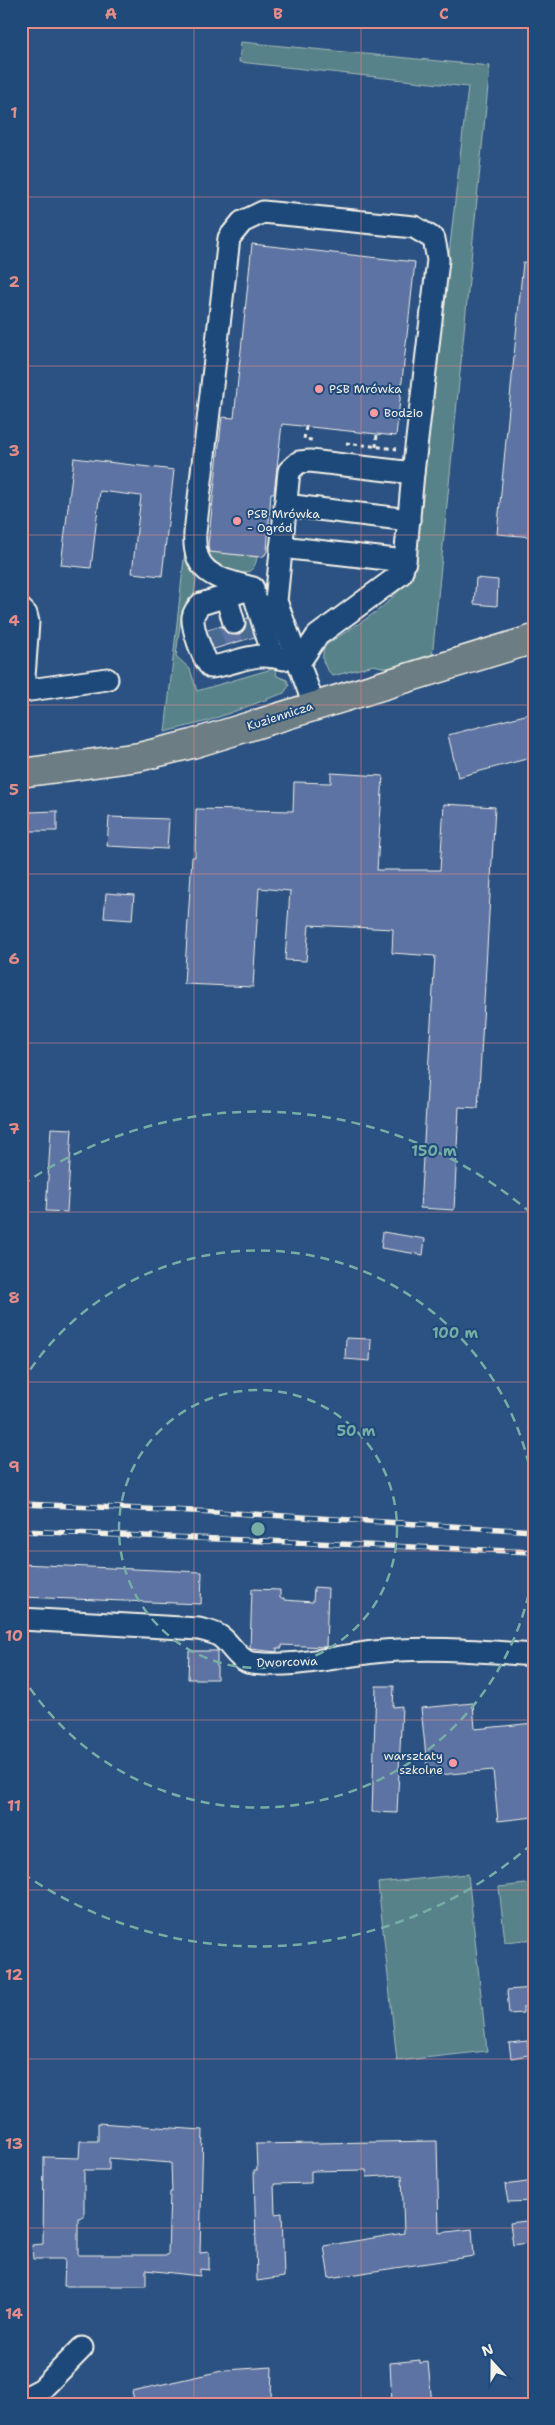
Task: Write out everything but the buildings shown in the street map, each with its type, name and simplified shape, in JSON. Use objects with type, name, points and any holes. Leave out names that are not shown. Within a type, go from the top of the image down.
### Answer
[{"type":"main road","name":"Kuziennicza","points":[[21,773],[139,757],[228,733],[314,705],[534,639]]},
{"type":"street","points":[[250,641],[239,592],[206,571],[198,557],[195,542],[229,238],[242,222],[263,212],[414,227],[434,239],[438,260],[405,561],[401,574],[388,586],[317,636],[299,663]]},
{"type":"street","points":[[314,705],[276,601],[289,471],[299,462],[310,461],[414,473]]},
{"type":"street","points":[[285,505],[409,520]]},
{"type":"street","points":[[281,547],[405,561]]},
{"type":"street","points":[[202,604],[215,648],[211,667],[206,662],[202,652],[193,617],[202,604],[239,592],[262,588],[276,601]]},
{"type":"street","points":[[239,592],[250,641]]},
{"type":"street","points":[[21,609],[26,614],[28,622],[22,691],[107,679]]},
{"type":"street","points":[[215,648],[250,641],[299,663]]},
{"type":"street","name":"Dworcowa","points":[[21,1619],[199,1630],[218,1635],[236,1654],[250,1663],[310,1663],[374,1652],[411,1649],[446,1649],[534,1655]]},
{"type":"street","points":[[21,2400],[42,2389],[82,2348]]},
{"type":"path","points":[[306,427],[304,439],[313,440]]},
{"type":"path","points":[[376,446],[377,434]]},
{"type":"path","points":[[340,443],[398,449]]},
{"type":"green space","points":[[241,42],[490,66],[432,658],[390,669],[374,665],[333,676],[325,666],[323,654],[326,645],[378,611],[389,601],[408,577],[414,562],[468,87],[239,62]]},
{"type":"green space","points":[[185,550],[196,579],[194,598],[190,608],[181,617],[176,656],[190,669],[197,691],[275,668],[277,676],[287,680],[289,686],[284,693],[208,721],[165,732]]},
{"type":"green space","points":[[205,551],[257,557],[252,569],[247,572],[236,573],[216,568]]},
{"type":"green space","points":[[468,1874],[487,2051],[397,2061],[378,1883]]},
{"type":"green space","points":[[534,1883],[534,1939],[505,1942],[499,1887]]},
{"type":"tunnel","points":[[247,619],[253,637]]},
{"type":"tunnel","points":[[209,630],[215,648]]},
{"type":"railway","points":[[21,1504],[217,1512],[534,1531]]},
{"type":"railway","points":[[21,1531],[534,1552]]},
{"type":"place","name":"PSB Mrówka","points":[[319,389]]},
{"type":"place","name":"Bodzio","points":[[374,413]]},
{"type":"place","name":"PSB Mrówka - Ogród","points":[[237,521]]},
{"type":"place","name":"warsztaty szkolne","points":[[453,1763]]}]
